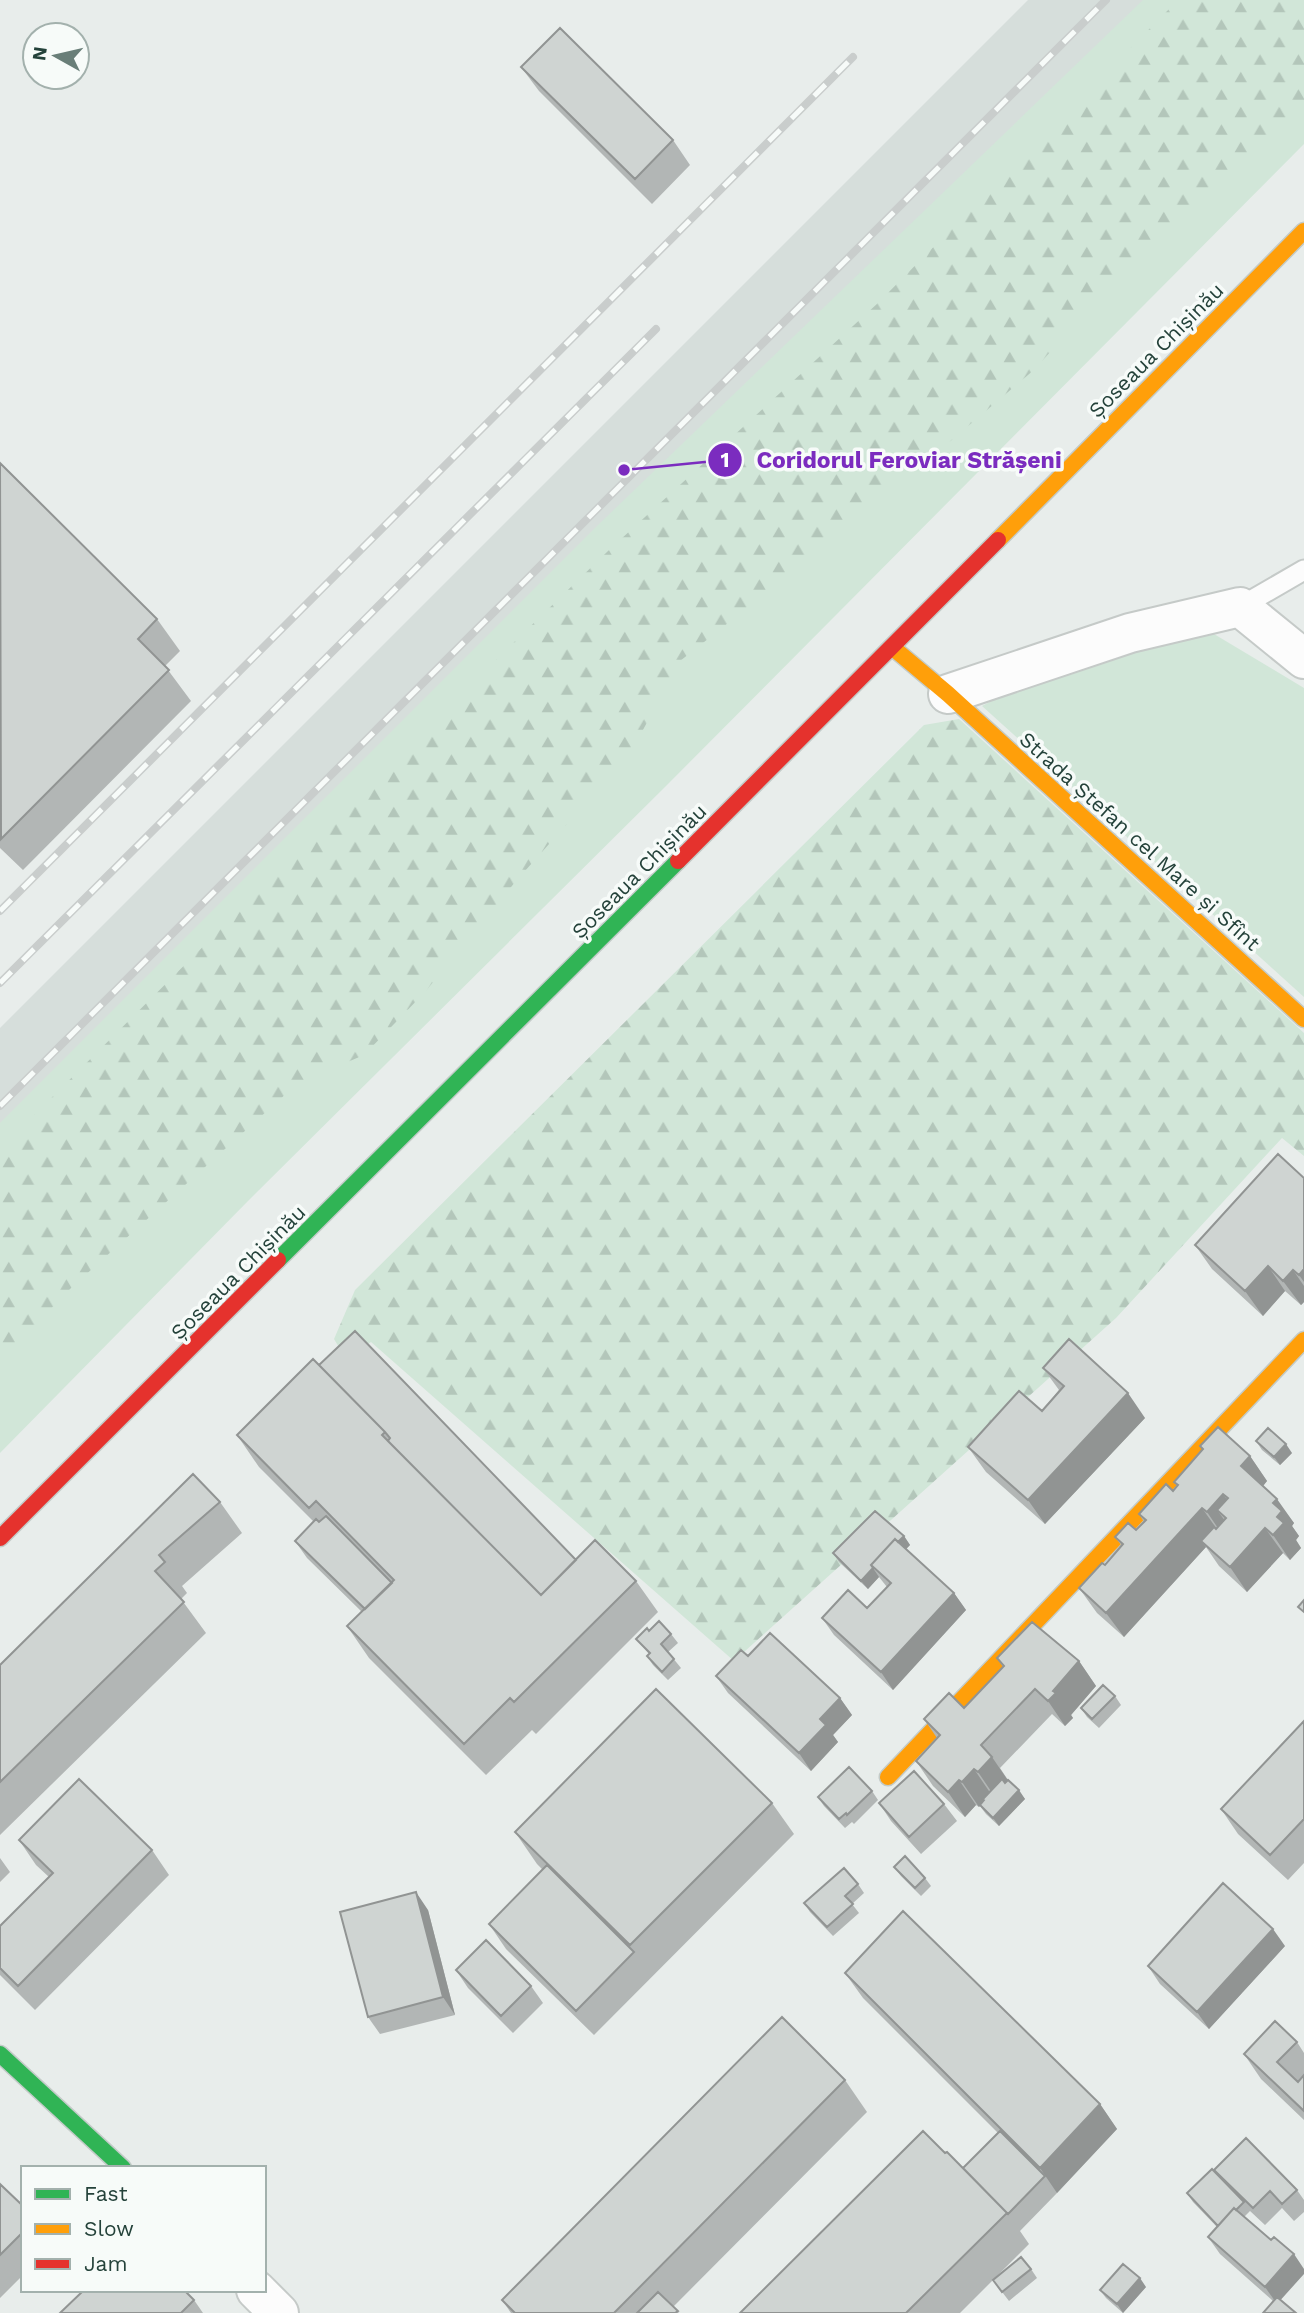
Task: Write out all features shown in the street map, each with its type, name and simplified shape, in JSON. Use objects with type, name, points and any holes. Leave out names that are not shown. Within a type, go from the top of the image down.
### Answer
[{"type":"main road","name":"Șoseaua Chișinău","points":[[0,1538],[892,647],[1304,231]]},
{"type":"main road","name":"Strada Ștefan cel Mare și Sfînt","points":[[892,647],[948,694],[1304,1019]]},
{"type":"main road","points":[[888,1777],[1304,1340]]},
{"type":"main road","points":[[0,2054],[121,2166]]},
{"type":"street","points":[[948,694],[1130,633],[1240,607],[1304,659]]},
{"type":"street","points":[[258,2292],[279,2313]]},
{"type":"lane","points":[[1240,607],[1304,570]]},
{"type":"shaded area","points":[[1028,0],[1159,0],[0,1161],[0,1028]]},
{"type":"green space","points":[[1143,0],[1304,0],[1304,144],[665,787],[249,1200],[0,1453],[0,1123],[597,526]]},
{"type":"green space","points":[[1178,0],[1304,0],[1304,107],[1115,279],[1035,369],[851,526],[680,661],[637,741],[516,881],[425,992],[364,1055],[298,1083],[71,1288],[0,1362],[0,1149],[298,852],[608,551],[878,303]]},
{"type":"green space","points":[[1214,634],[1304,688],[1304,997],[982,706],[1048,671]]},
{"type":"green space","points":[[959,719],[1304,1033],[1304,1156],[1282,1138],[1116,1318],[734,1661],[371,1342],[346,1359],[334,1339],[355,1290],[924,725]]},
{"type":"building","points":[[560,28],[673,140],[635,179],[521,67]]},
{"type":"building","points":[[0,463],[157,619],[138,639],[169,670],[1,839]]},
{"type":"building","points":[[1278,1154],[1304,1178],[1304,1269],[1299,1275],[1293,1270],[1283,1281],[1268,1266],[1245,1291],[1195,1245]]},
{"type":"building","points":[[355,1331],[576,1560],[541,1595],[388,1441],[390,1438],[385,1432],[319,1365]]},
{"type":"building","points":[[1069,1339],[1128,1393],[1028,1500],[968,1447],[1019,1391],[1042,1411],[1064,1386],[1043,1368]]},
{"type":"building","points":[[313,1359],[385,1432],[382,1435],[541,1595],[595,1540],[636,1581],[514,1702],[510,1698],[464,1744],[347,1626],[394,1580],[316,1501],[309,1508],[237,1435]]},
{"type":"building","points":[[1218,1427],[1250,1456],[1241,1466],[1277,1499],[1273,1503],[1282,1511],[1277,1517],[1284,1523],[1273,1535],[1265,1528],[1230,1567],[1201,1541],[1226,1518],[1217,1510],[1228,1498],[1223,1494],[1207,1512],[1202,1508],[1106,1613],[1079,1588],[1102,1563],[1105,1565],[1123,1544],[1115,1537],[1128,1523],[1136,1530],[1146,1520],[1139,1514],[1166,1484],[1173,1491],[1178,1485],[1174,1482],[1203,1449],[1200,1446]]},
{"type":"building","points":[[1268,1428],[1286,1444],[1274,1457],[1256,1441]]},
{"type":"building","points":[[193,1474],[220,1502],[159,1555],[165,1562],[155,1571],[184,1602],[0,1782],[0,1665]]},
{"type":"building","points":[[875,1511],[904,1536],[898,1542],[895,1539],[871,1565],[873,1568],[861,1581],[833,1553]]},
{"type":"building","points":[[326,1516],[392,1583],[365,1609],[295,1541],[316,1519],[319,1522]]},
{"type":"building","points":[[895,1539],[954,1593],[881,1672],[822,1618],[848,1590],[867,1608],[891,1583],[871,1565]]},
{"type":"building","points":[[1304,1600],[1304,1612],[1298,1607]]},
{"type":"building","points":[[659,1621],[671,1634],[661,1644],[674,1659],[662,1672],[647,1656],[650,1653],[636,1639]]},
{"type":"building","points":[[1032,1622],[1079,1661],[1053,1691],[1056,1693],[1048,1701],[1035,1689],[981,1745],[992,1757],[978,1772],[974,1769],[948,1792],[916,1761],[940,1735],[924,1719],[949,1693],[964,1708],[1004,1666],[997,1658]]},
{"type":"building","points":[[770,1633],[840,1698],[820,1719],[826,1725],[799,1753],[716,1676],[741,1650],[748,1656]]},
{"type":"building","points":[[1103,1685],[1115,1696],[1092,1719],[1081,1708]]},
{"type":"building","points":[[656,1689],[772,1803],[630,1945],[515,1832]]},
{"type":"building","points":[[1304,1721],[1304,1819],[1270,1855],[1221,1809]]},
{"type":"building","points":[[849,1767],[872,1791],[847,1815],[846,1813],[839,1819],[818,1797]]},
{"type":"building","points":[[914,1771],[944,1804],[909,1837],[879,1803]]},
{"type":"building","points":[[79,1779],[152,1850],[18,1986],[0,1968],[0,1926],[53,1873],[19,1840]]},
{"type":"building","points":[[1002,1779],[1005,1783],[1008,1780],[1019,1790],[993,1818],[980,1805]]},
{"type":"building","points":[[905,1856],[925,1878],[915,1888],[894,1867]]},
{"type":"building","points":[[547,1865],[634,1952],[576,2011],[489,1924]]},
{"type":"building","points":[[844,1868],[858,1884],[845,1896],[853,1904],[827,1927],[804,1903]]},
{"type":"building","points":[[1223,1883],[1273,1929],[1197,2012],[1148,1966]]},
{"type":"building","points":[[416,1892],[443,1997],[368,2017],[340,1912]]},
{"type":"building","points":[[903,1911],[1100,2104],[1040,2168],[845,1973]]},
{"type":"building","points":[[486,1940],[531,1986],[501,2016],[456,1970]]},
{"type":"building","points":[[782,2017],[845,2080],[614,2313],[515,2313],[502,2300]]},
{"type":"building","points":[[1275,2021],[1297,2042],[1277,2062],[1298,2082],[1304,2075],[1304,2111],[1244,2054]]},
{"type":"building","points":[[923,2131],[1007,2213],[906,2313],[740,2313]]},
{"type":"building","points":[[1000,2131],[1045,2176],[1008,2214],[963,2168]]},
{"type":"building","points":[[1246,2138],[1297,2190],[1282,2204],[1270,2191],[1253,2208],[1214,2170]]},
{"type":"building","points":[[1212,2169],[1244,2202],[1236,2210],[1234,2208],[1218,2226],[1187,2193]]},
{"type":"building","points":[[0,2184],[21,2204],[21,2234],[0,2255]]},
{"type":"building","points":[[1234,2208],[1271,2240],[1274,2237],[1294,2254],[1265,2287],[1208,2237]]},
{"type":"building","points":[[1021,2257],[1031,2269],[1002,2292],[993,2280]]},
{"type":"building","points":[[1123,2264],[1140,2278],[1117,2304],[1100,2290]]},
{"type":"building","points":[[82,2292],[186,2292],[194,2300],[181,2313],[60,2313]]},
{"type":"building","points":[[658,2292],[678,2311],[637,2313]]},
{"type":"building","points":[[1277,2297],[1296,2313],[1263,2313]]},
{"type":"railway","points":[[0,1106],[1106,0]]},
{"type":"railway","points":[[0,911],[853,57]]},
{"type":"railway","points":[[0,983],[656,329]]},
{"type":"traffic: fast","points":[[278,1260],[678,861]]},
{"type":"traffic: fast","points":[[0,2054],[121,2166]]},
{"type":"traffic: slow","points":[[998,540],[1304,231]]},
{"type":"traffic: slow","points":[[892,647],[948,694],[1304,1019]]},
{"type":"traffic: slow","points":[[888,1777],[1304,1340]]},
{"type":"traffic: jam","points":[[678,861],[998,540]]},
{"type":"traffic: jam","points":[[0,1538],[278,1260]]},
{"type":"place","name":"Coridorul Feroviar Strășeni","points":[[624,470]]}]
